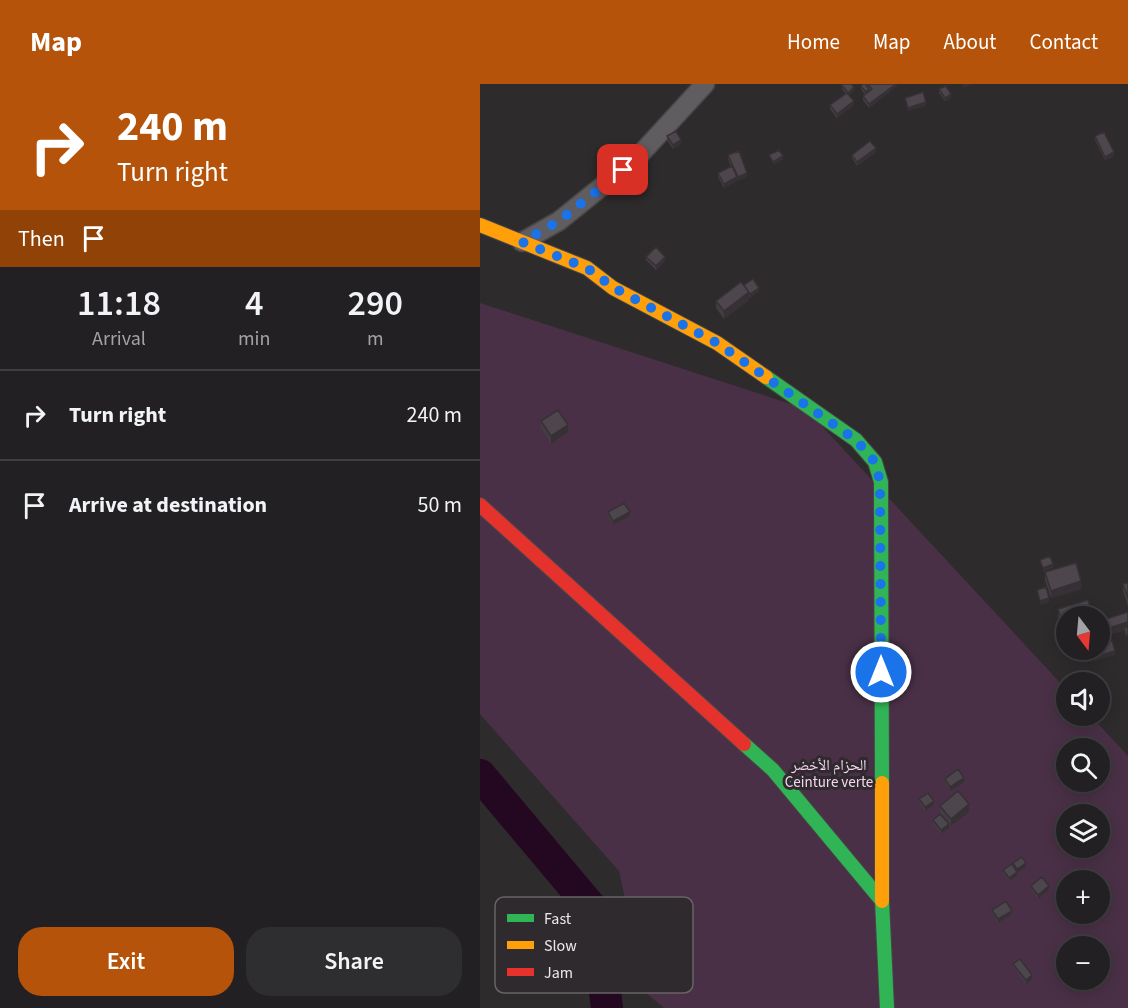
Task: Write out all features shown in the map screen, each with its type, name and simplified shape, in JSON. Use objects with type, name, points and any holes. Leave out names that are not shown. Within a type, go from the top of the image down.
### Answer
[{"type":"street","points":[[522,242],[559,221],[636,159],[705,84]]},
{"type":"street","points":[[480,225],[587,268],[614,288],[717,343],[856,440],[875,462],[880,482],[882,901],[887,1008]]},
{"type":"street","points":[[480,505],[773,770],[882,901]]},
{"type":"green space","name":"الحزام الأخضر Ceinture verte","points":[[480,303],[806,409],[1056,678],[1056,726],[1100,726],[1128,756],[1128,1008],[664,1008],[646,993],[693,993],[693,897],[625,897],[619,871],[480,714]]},
{"type":"building","points":[[843,84],[851,84],[854,87],[848,93]]},
{"type":"building","points":[[863,84],[869,89],[866,92],[861,86]]},
{"type":"building","points":[[868,84],[896,84],[869,104],[863,96],[872,89]]},
{"type":"building","points":[[946,86],[951,94],[945,98],[939,89]]},
{"type":"building","points":[[923,92],[926,102],[908,108],[905,98]]},
{"type":"building","points":[[847,93],[854,101],[837,114],[830,105]]},
{"type":"building","points":[[676,131],[681,140],[673,145],[667,136]]},
{"type":"building","points":[[1104,132],[1114,152],[1105,157],[1095,136]]},
{"type":"building","points":[[870,141],[876,148],[857,162],[852,155]]},
{"type":"building","points":[[779,150],[783,156],[773,162],[769,155]]},
{"type":"building","points":[[739,151],[747,173],[738,177],[728,155]]},
{"type":"building","points":[[732,166],[737,177],[724,184],[718,173]]},
{"type":"building","points":[[656,247],[665,257],[656,266],[646,257]]},
{"type":"building","points":[[753,279],[759,288],[750,294],[744,285]]},
{"type":"building","points":[[741,282],[749,292],[724,311],[716,301]]},
{"type":"building","points":[[558,410],[568,425],[551,436],[541,421]]},
{"type":"building","points":[[624,503],[630,512],[613,521],[608,512]]},
{"type":"building","points":[[1050,556],[1053,564],[1043,568],[1040,560]]},
{"type":"building","points":[[1076,563],[1081,581],[1051,591],[1045,572]]},
{"type":"building","points":[[1128,583],[1128,598],[1123,584]]},
{"type":"building","points":[[1046,587],[1049,598],[1040,601],[1037,590]]},
{"type":"building","points":[[1088,600],[1090,606],[1068,606]]},
{"type":"building","points":[[1128,612],[1128,622],[1110,628],[1110,618]]},
{"type":"building","points":[[1128,627],[1128,635],[1126,636],[1124,628]]},
{"type":"building","points":[[1112,640],[1115,651],[1110,652],[1110,641]]},
{"type":"building","points":[[958,769],[964,778],[950,787],[945,779]]},
{"type":"building","points":[[958,791],[969,804],[951,819],[940,806]]},
{"type":"building","points":[[928,793],[934,801],[925,807],[919,799]]},
{"type":"building","points":[[940,814],[949,824],[941,830],[933,820]]},
{"type":"building","points":[[1022,857],[1026,863],[1017,869],[1013,863]]},
{"type":"building","points":[[1012,864],[1017,872],[1009,878],[1003,870]]},
{"type":"building","points":[[1042,877],[1049,886],[1038,895],[1031,886]]},
{"type":"building","points":[[1006,901],[1012,911],[998,919],[992,910]]},
{"type":"building","points":[[1020,959],[1032,975],[1026,980],[1013,964]]},
{"type":"waterway","points":[[480,775],[582,897]]},
{"type":"waterway","points":[[605,993],[607,1008]]},
{"type":"traffic: fast","points":[[766,377],[856,440],[875,462],[881,482],[882,783]]},
{"type":"traffic: fast","points":[[744,744],[773,770],[882,901],[887,1008]]},
{"type":"traffic: slow","points":[[480,225],[587,268],[613,288],[717,343],[766,377]]},
{"type":"traffic: slow","points":[[882,783],[882,901]]},
{"type":"traffic: jam","points":[[480,505],[744,744]]},
{"type":"route","points":[[623,170],[559,221],[522,242],[587,268],[614,288],[717,343],[856,440],[875,462],[880,482],[881,672]]}]
